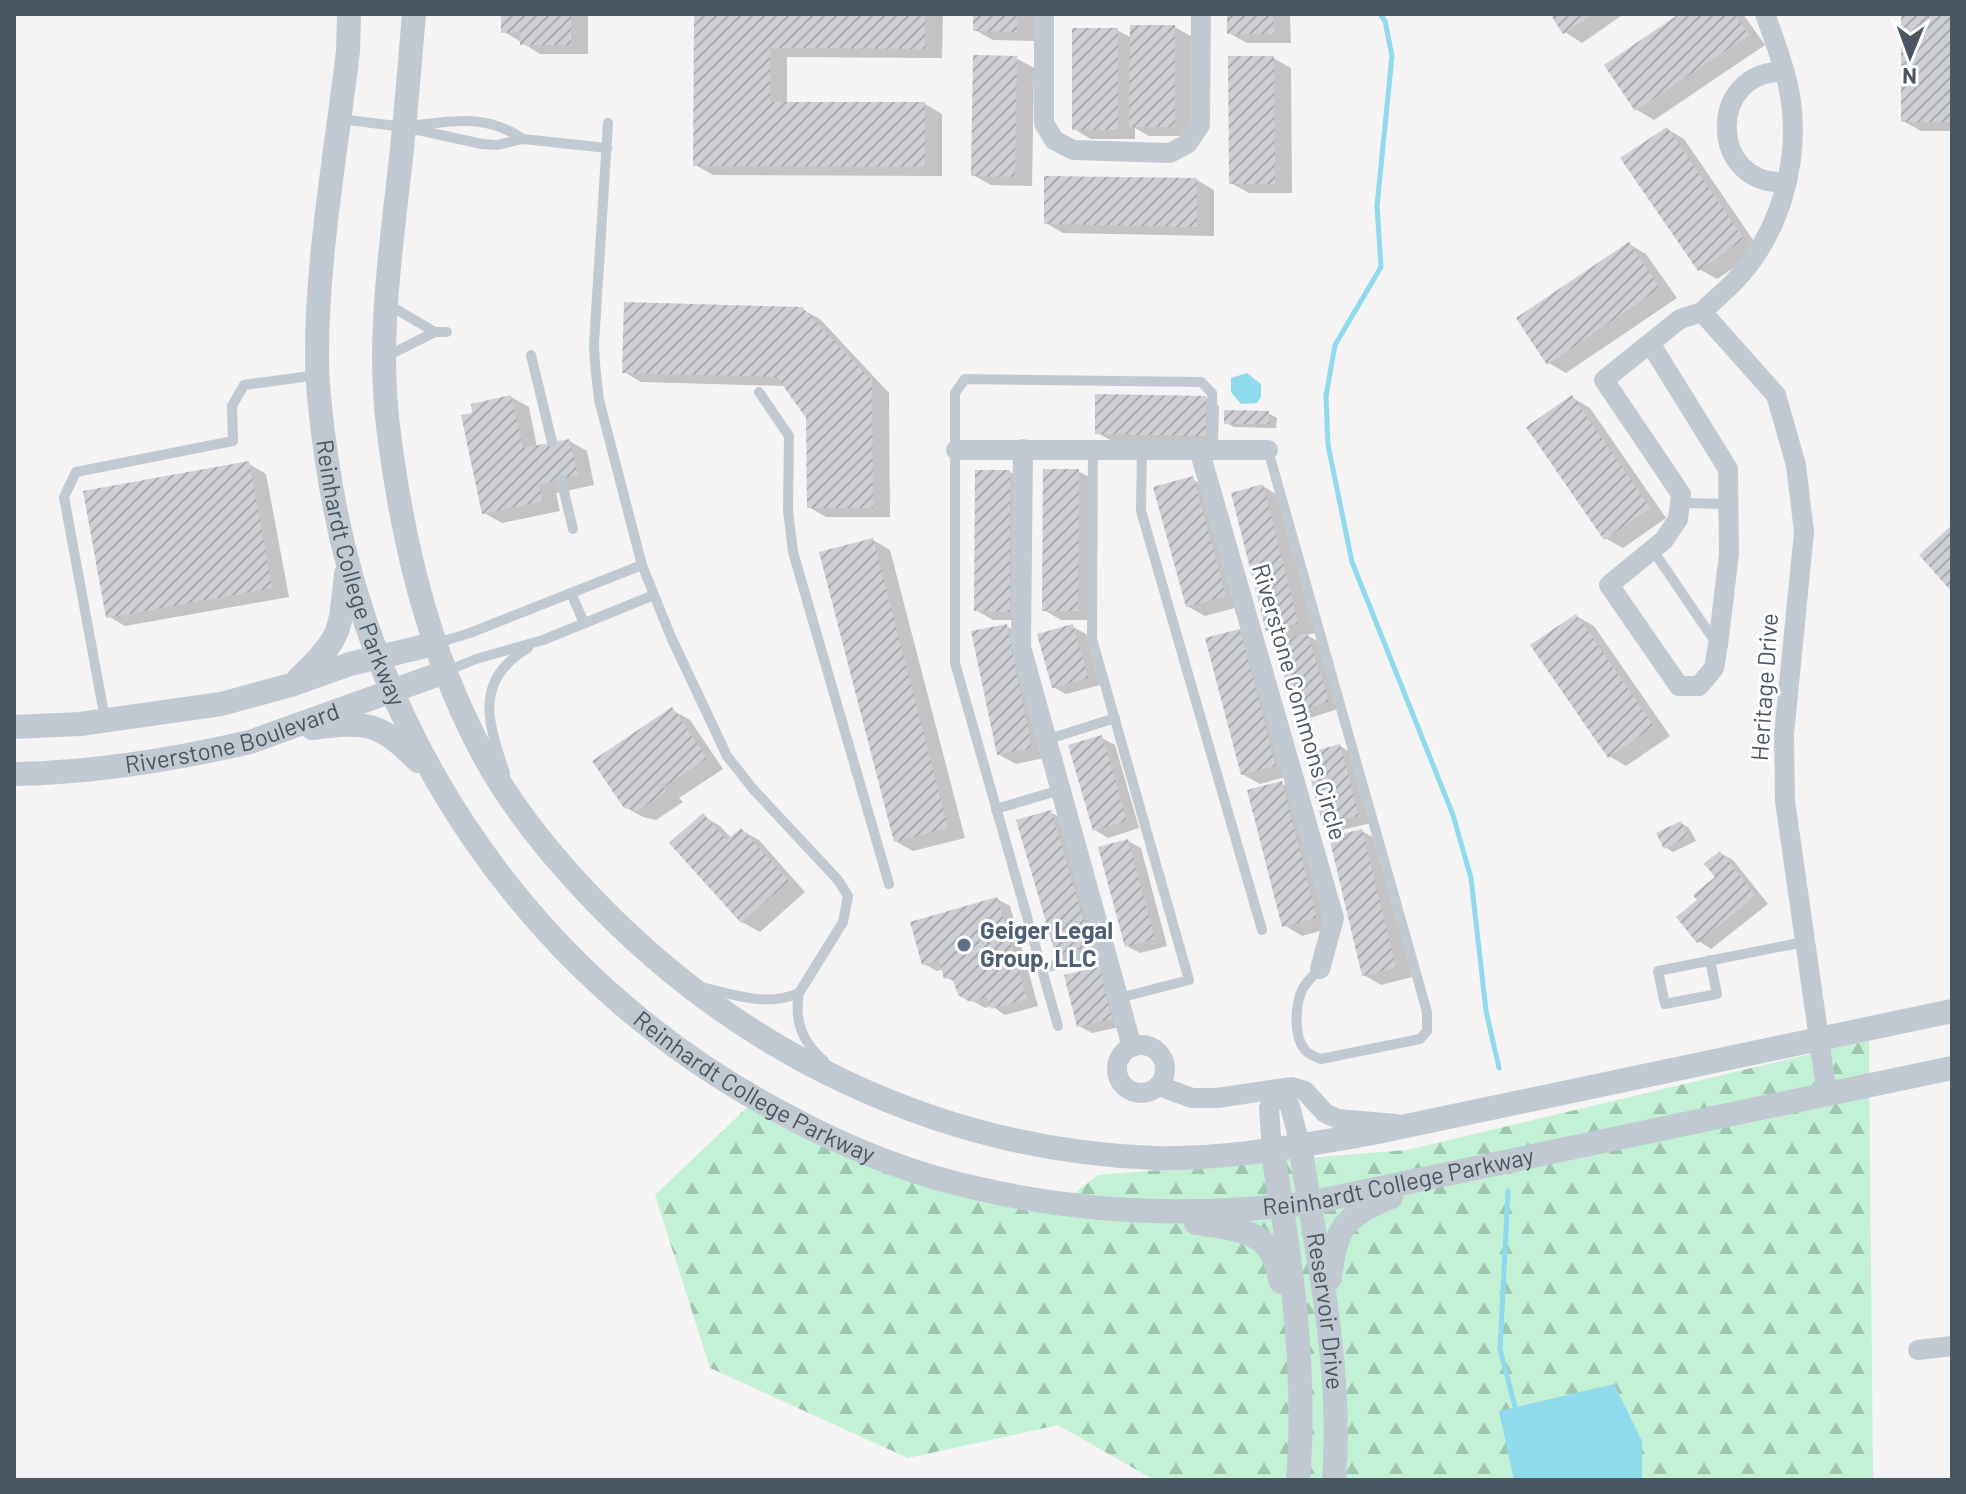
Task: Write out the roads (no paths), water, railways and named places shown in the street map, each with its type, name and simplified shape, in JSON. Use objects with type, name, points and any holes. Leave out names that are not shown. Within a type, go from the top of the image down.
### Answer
[{"type":"street","name":"Reinhardt College Parkway","points":[[349,14],[320,291],[318,375],[328,466],[357,595],[378,657],[391,691],[434,777],[485,857],[559,945],[596,982],[648,1027],[729,1084],[820,1133],[913,1170],[978,1189],[1111,1210],[1210,1213],[1309,1203],[1952,1068]]},
{"type":"street","name":"Reinhardt College Parkway","points":[[414,14],[385,303],[384,357],[387,424],[405,537],[434,644],[484,756],[550,852],[631,940],[685,985],[764,1040],[857,1088],[908,1110],[1005,1138],[1106,1155],[1159,1158],[1272,1149],[1411,1125],[1952,1011]]},
{"type":"street","points":[[1044,14],[1044,123],[1054,140],[1073,150],[1170,153],[1187,144],[1200,125],[1201,14]]},
{"type":"street","points":[[1650,343],[1728,469],[1729,554],[1718,645],[1714,668],[1699,686],[1679,686],[1609,585],[1664,540],[1678,519],[1681,494],[1604,380],[1650,343],[1680,319],[1702,312],[1735,281],[1758,250],[1780,206],[1787,182],[1793,128],[1785,72],[1765,14]]},
{"type":"street","points":[[1785,72],[1755,78],[1739,92],[1728,111],[1726,132],[1732,152],[1745,170],[1763,181],[1787,182]]},
{"type":"street","name":"Heritage Drive","points":[[1702,312],[1776,395],[1796,465],[1804,532],[1784,734],[1785,801],[1827,1095]]},
{"type":"street","points":[[1023,449],[1021,647],[1132,1047]]},
{"type":"street","name":"Riverstone Commons Circle","points":[[1206,449],[1334,918],[1320,969]]},
{"type":"street","points":[[956,450],[1268,450]]},
{"type":"street","points":[[291,685],[325,654],[340,629],[348,556]]},
{"type":"street","name":"Riverstone Boulevard","points":[[14,727],[106,721],[221,704],[378,657],[434,644]]},
{"type":"street","name":"Riverstone Boulevard","points":[[14,774],[74,772],[151,762],[250,742],[445,672]]},
{"type":"street","points":[[274,733],[354,723],[380,729],[399,742],[434,777]]},
{"type":"street","points":[[1143,1045],[1154,1048],[1162,1056],[1165,1076],[1159,1086],[1150,1092],[1139,1094],[1129,1090],[1121,1083],[1117,1073],[1123,1053],[1132,1047],[1143,1045]]},
{"type":"street","points":[[1159,1086],[1192,1098],[1217,1098],[1292,1087],[1305,1091],[1325,1113],[1338,1119],[1411,1125]]},
{"type":"street","points":[[1276,1091],[1290,1106],[1300,1145]]},
{"type":"street","points":[[1272,1149],[1269,1108],[1276,1091]]},
{"type":"street","name":"Reservoir Drive","points":[[1300,1145],[1332,1370],[1334,1480]]},
{"type":"street","name":"Reservoir Drive","points":[[1272,1149],[1282,1206],[1295,1323],[1300,1395],[1298,1480]]},
{"type":"street","points":[[1326,1312],[1334,1243],[1347,1220],[1371,1205],[1441,1176]]},
{"type":"street","points":[[1111,1210],[1231,1228],[1255,1236],[1270,1250],[1295,1323]]},
{"type":"street","points":[[1918,1350],[1952,1346]]},
{"type":"lane","points":[[340,119],[404,127],[482,144],[497,145],[523,139],[607,148]]},
{"type":"lane","points":[[404,127],[471,120],[498,124],[523,139]]},
{"type":"lane","points":[[608,123],[594,344],[599,400],[642,565],[727,756],[753,789],[838,880],[848,896],[843,922],[799,993],[798,1018],[805,1041],[819,1057],[857,1088]]},
{"type":"lane","points":[[384,357],[441,332],[385,303]]},
{"type":"lane","points":[[531,355],[552,442]]},
{"type":"lane","points":[[106,721],[64,497],[76,472],[233,441],[232,406],[244,385],[318,375]]},
{"type":"lane","points":[[1058,1026],[955,663],[955,393],[965,379],[1201,382],[1212,393],[1206,449]]},
{"type":"lane","points":[[759,392],[789,436],[788,510],[793,552],[889,884]]},
{"type":"lane","points":[[1093,449],[1092,639],[1189,980],[1119,998]]},
{"type":"lane","points":[[1142,449],[1141,511],[1262,930]]},
{"type":"lane","points":[[1268,450],[1427,1012],[1427,1031],[1420,1039],[1321,1059],[1312,1056],[1300,1040],[1297,1012],[1303,987],[1320,969]]},
{"type":"lane","points":[[561,479],[573,529]]},
{"type":"lane","points":[[1680,503],[1728,504]]},
{"type":"lane","points":[[1652,549],[1718,645]]},
{"type":"lane","points":[[434,644],[642,565]]},
{"type":"lane","points":[[571,593],[584,623]]},
{"type":"lane","points":[[516,805],[490,730],[488,711],[491,687],[499,672],[514,656],[543,640],[654,595]]},
{"type":"lane","points":[[445,672],[476,659],[543,640]]},
{"type":"lane","points":[[1046,740],[1115,718]]},
{"type":"lane","points":[[996,809],[1060,790]]},
{"type":"lane","points":[[1710,960],[1717,994],[1665,1004],[1658,971],[1710,960],[1804,942]]},
{"type":"lane","points":[[1041,969],[1106,951]]},
{"type":"lane","points":[[685,985],[757,1000],[784,999],[799,993]]},
{"type":"water","points":[[1247,373],[1261,384],[1261,397],[1257,403],[1241,404],[1231,392],[1231,378]]},
{"type":"water","points":[[1614,1384],[1642,1441],[1642,1480],[1514,1480],[1499,1411]]},
{"type":"waterway","points":[[1380,14],[1385,21],[1392,56],[1377,206],[1381,267],[1335,345],[1326,396],[1328,445],[1352,562],[1453,815],[1471,878],[1486,1011],[1499,1068]]},
{"type":"waterway","points":[[1508,1191],[1500,1349],[1517,1414]]},
{"type":"place","name":"Geiger Legal Group, LLC","points":[[964,945]]}]
